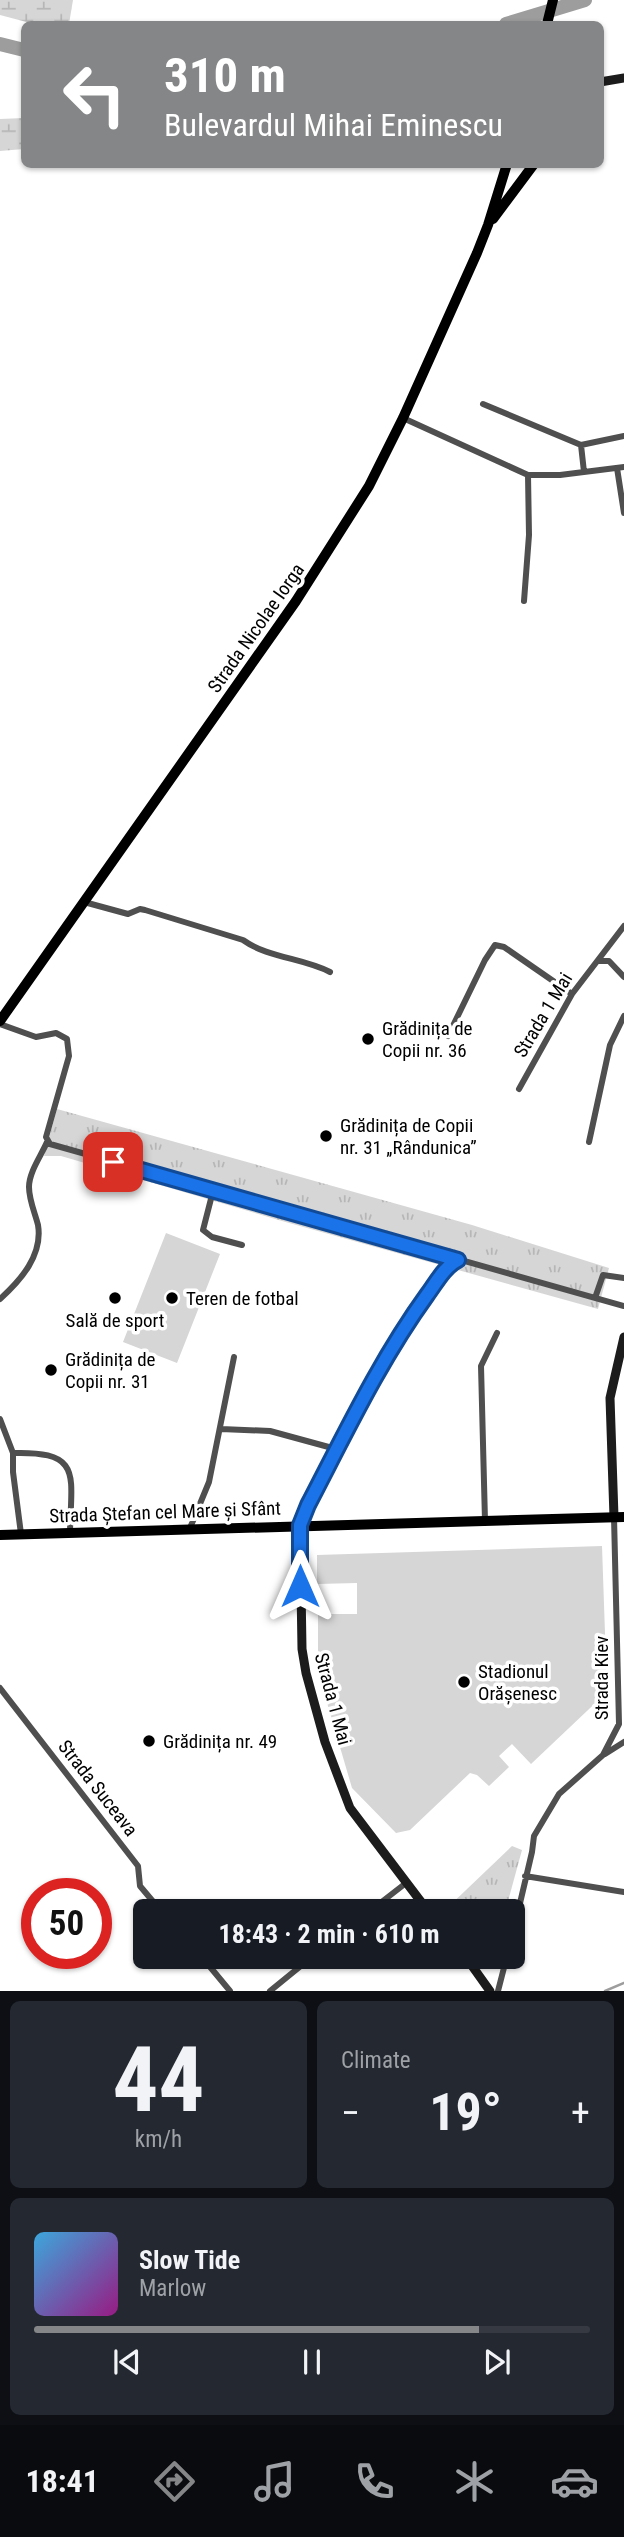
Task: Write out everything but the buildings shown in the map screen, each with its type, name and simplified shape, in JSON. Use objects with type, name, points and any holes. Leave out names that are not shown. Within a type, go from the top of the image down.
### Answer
[{"type":"main road","points":[[548,20],[553,0]]},
{"type":"main road","points":[[604,83],[624,78]]},
{"type":"main road","name":"Strada Nicolae Iorga","points":[[0,1022],[318,569],[369,486],[403,418],[488,225],[506,168]]},
{"type":"main road","name":"Strada Nicolae Iorga","points":[[488,225],[531,168]]},
{"type":"main road","points":[[619,1517],[610,1398],[624,1337]]},
{"type":"main road","name":"Strada Ștefan cel Mare și Sfânt","points":[[0,1535],[619,1517]]},
{"type":"main road","name":"Strada 1 Mai","points":[[300,1525],[302,1649],[317,1717],[343,1795],[350,1808],[419,1899]]},
{"type":"main road","points":[[474,1969],[490,1991]]},
{"type":"street","points":[[483,404],[581,445],[624,436]]},
{"type":"street","points":[[403,418],[528,475],[620,468],[624,513]]},
{"type":"street","points":[[581,445],[584,472]]},
{"type":"street","points":[[524,601],[529,535],[528,475]]},
{"type":"street","points":[[84,902],[128,914],[140,909],[145,910],[243,940],[256,948],[330,972]]},
{"type":"street","name":"Strada 1 Mai","points":[[520,1089],[572,994],[624,926]]},
{"type":"street","points":[[448,1036],[495,945],[504,947],[572,994]]},
{"type":"street","points":[[598,961],[609,961],[624,977]]},
{"type":"street","points":[[589,1142],[610,1045],[624,1016]]},
{"type":"street","points":[[0,1022],[36,1037],[56,1033],[67,1039],[69,1056],[46,1137],[47,1142],[30,1178],[29,1189],[39,1243],[22,1278],[0,1299]]},
{"type":"street","points":[[47,1142],[624,1306]]},
{"type":"street","points":[[213,1191],[203,1230],[212,1237],[242,1245]]},
{"type":"street","name":"Strada 1 Mai","points":[[300,1525],[336,1450],[410,1319],[446,1269],[458,1260]]},
{"type":"street","points":[[595,1298],[603,1275],[624,1278]]},
{"type":"street","points":[[485,1521],[481,1366],[497,1333]]},
{"type":"street","points":[[190,1528],[209,1482],[234,1357]]},
{"type":"street","points":[[0,1419],[13,1453],[20,1534]]},
{"type":"street","points":[[220,1429],[270,1431],[336,1450]]},
{"type":"street","points":[[13,1453],[38,1452],[55,1457],[66,1464],[71,1480],[70,1532]]},
{"type":"street","name":"Strada Kiev","points":[[520,1899],[534,1836],[544,1817],[559,1794],[603,1755],[622,1726],[619,1517]]},
{"type":"street","name":"Strada Suceava","points":[[0,1688],[138,1866],[140,1886],[151,1899]]},
{"type":"street","points":[[603,1755],[624,1742]]},
{"type":"street","points":[[525,1876],[624,1892]]},
{"type":"street","points":[[385,1899],[406,1883]]},
{"type":"street","points":[[212,1969],[230,1991]]},
{"type":"street","points":[[270,1991],[297,1969]]},
{"type":"street","points":[[498,1991],[504,1969]]},
{"type":"green space","points":[[0,0],[73,0],[70,21],[23,21],[0,15]]},
{"type":"green space","points":[[21,118],[21,149],[0,151],[0,119]]},
{"type":"green space","points":[[57,1109],[472,1225],[609,1268],[598,1309],[61,1156],[44,1156]]},
{"type":"green space","name":"Teren de fotbal","points":[[166,1233],[220,1254],[177,1363],[123,1342]]},
{"type":"green space","name":"Stadionul Orășenesc","points":[[602,1546],[607,1692],[531,1764],[512,1744],[499,1756],[509,1767],[489,1786],[477,1775],[470,1773],[410,1830],[396,1833],[352,1788],[318,1672],[318,1614],[357,1614],[357,1583],[317,1584],[317,1555]]},
{"type":"green space","points":[[512,1846],[522,1850],[509,1899],[457,1899]]},
{"type":"waterway","points":[[516,21],[585,0]]},
{"type":"waterway","points":[[0,44],[21,49]]},
{"type":"waterway","points":[[605,1991],[624,1983]]},
{"type":"place","name":"Grădinița de Copii nr. 36","points":[[368,1039]]},
{"type":"place","name":"Grădinița de Copii nr. 31 „Rândunica”","points":[[326,1136]]},
{"type":"place","name":"Sală de sport","points":[[115,1298]]},
{"type":"place","name":"Teren de fotbal","points":[[172,1298]]},
{"type":"place","name":"Grădinița de Copii nr. 31","points":[[51,1370]]},
{"type":"place","name":"Stadionul Orășenesc","points":[[464,1682]]},
{"type":"place","name":"Grădinița nr. 49","points":[[149,1741]]},
{"type":"route","points":[[113,1162],[458,1260],[446,1269],[410,1319],[377,1374],[308,1505],[300,1525],[300,1586]]}]
